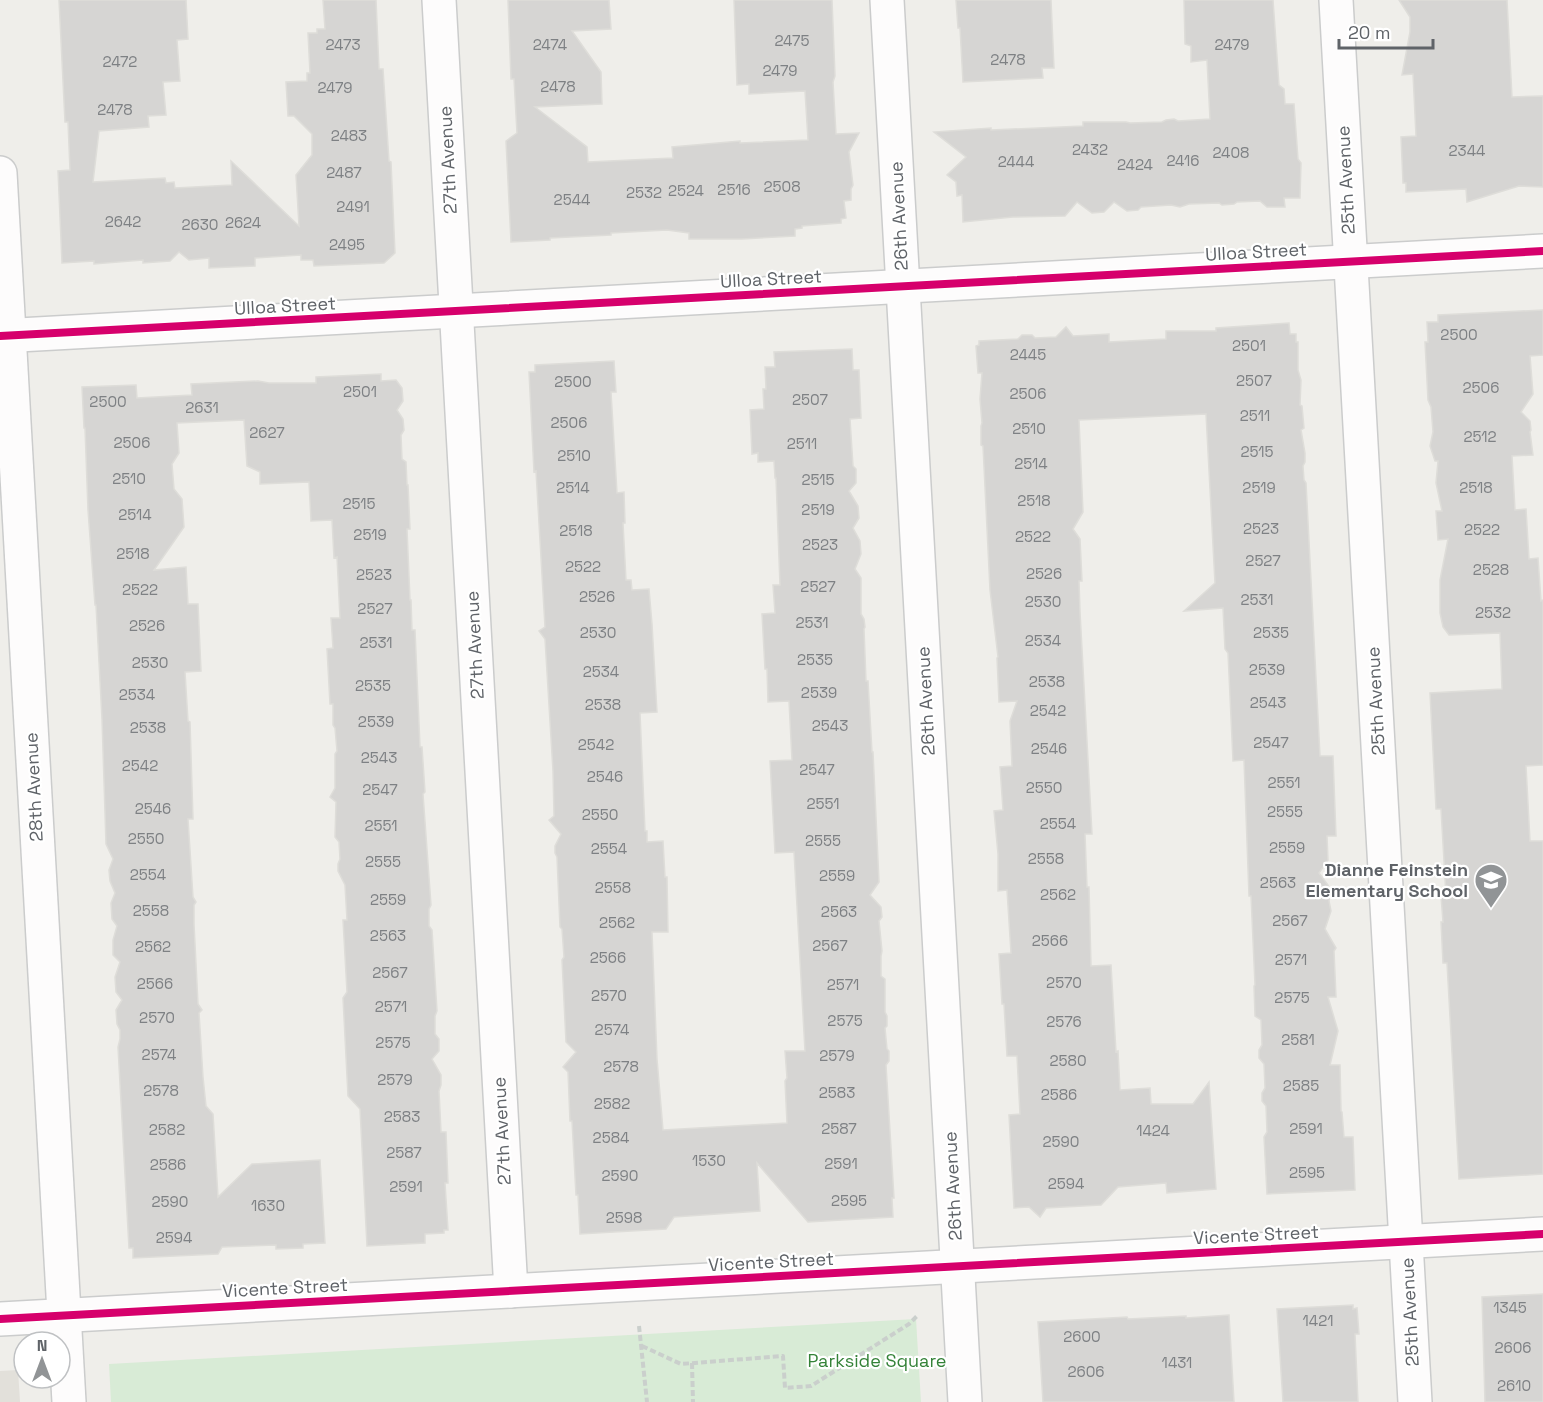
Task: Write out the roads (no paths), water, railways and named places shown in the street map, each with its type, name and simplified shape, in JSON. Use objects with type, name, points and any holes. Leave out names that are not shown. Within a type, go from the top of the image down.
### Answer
[{"type":"street","name":"27th Avenue","points":[[439,0],[511,1291]]},
{"type":"street","name":"26th Avenue","points":[[887,0],[965,1402]]},
{"type":"street","name":"25th Avenue","points":[[1336,0],[1415,1402]]},
{"type":"street","name":"28th Avenue","points":[[0,173],[5,336],[69,1402]]},
{"type":"street","name":"Ulloa Street","points":[[5,336],[1543,251]]},
{"type":"street","name":"Vicente Street","points":[[0,1319],[1543,1234]]},
{"type":"place","name":"Dianne Feinstein Elementary School","points":[[1491,909]]},
{"type":"park label","name":"Parkside Square","points":[[877,1361]]}]
